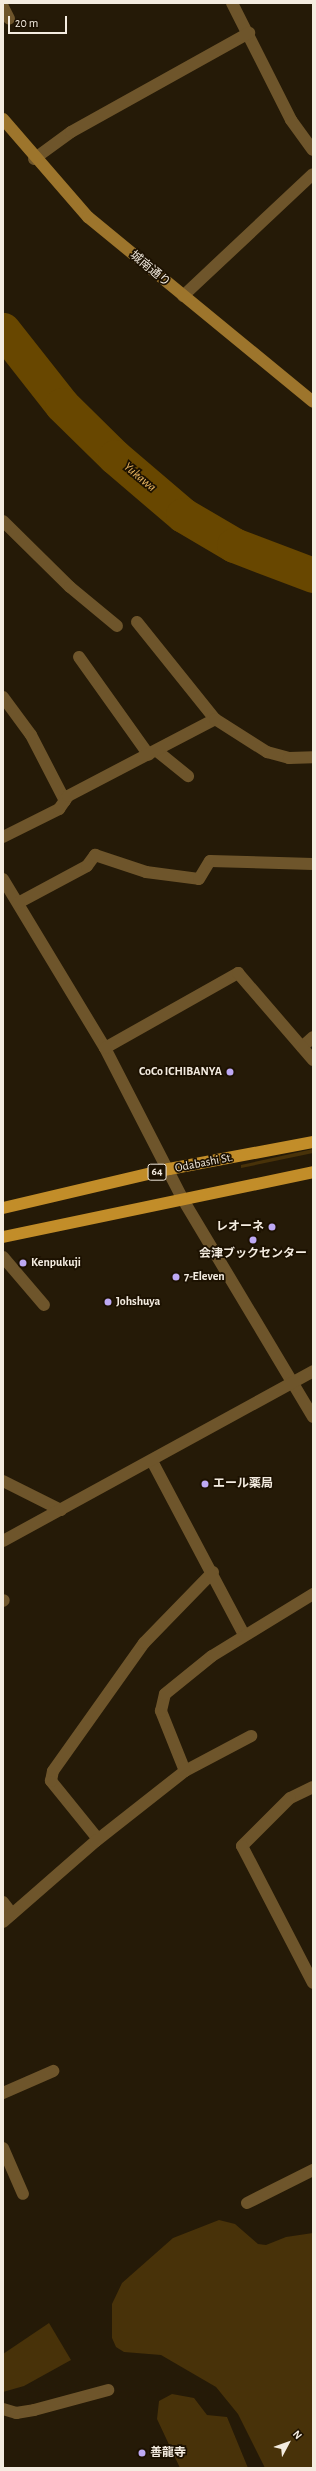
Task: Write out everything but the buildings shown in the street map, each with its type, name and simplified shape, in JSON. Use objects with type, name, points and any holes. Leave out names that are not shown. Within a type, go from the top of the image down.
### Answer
[{"type":"main road","name":"Odabashi St.","points":[[3,1208],[169,1170],[313,1142]]},
{"type":"main road","points":[[3,1237],[182,1198],[313,1172]]},
{"type":"street","points":[[232,3],[249,33],[291,120],[313,150]]},
{"type":"street","points":[[3,7],[9,19]]},
{"type":"street","points":[[34,158],[71,132],[249,33]]},
{"type":"street","name":"城南通り","points":[[3,119],[34,158],[88,216],[313,402]]},
{"type":"street","points":[[183,296],[313,174]]},
{"type":"street","points":[[3,521],[70,587],[117,626]]},
{"type":"street","points":[[138,622],[215,719],[267,752],[289,758],[313,757]]},
{"type":"street","points":[[79,657],[153,753],[188,776]]},
{"type":"street","points":[[3,697],[31,735],[65,801]]},
{"type":"street","points":[[3,837],[59,809],[65,801],[215,719]]},
{"type":"street","points":[[18,903],[87,866],[94,855],[146,872],[199,880],[210,861],[313,864]]},
{"type":"street","points":[[3,879],[104,1048],[169,1170],[182,1198],[313,1417]]},
{"type":"street","points":[[104,1048],[238,973],[313,1060]]},
{"type":"street","points":[[302,1047],[313,1037]]},
{"type":"street","points":[[3,1257],[44,1305]]},
{"type":"street","points":[[5,1537],[61,1510],[152,1461],[313,1371]]},
{"type":"street","points":[[152,1461],[213,1572],[244,1635]]},
{"type":"street","points":[[3,1481],[61,1510]]},
{"type":"street","points":[[98,1839],[51,1781],[53,1771],[144,1643],[213,1572]]},
{"type":"street","points":[[185,1771],[162,1711],[165,1694],[212,1656],[313,1594]]},
{"type":"street","points":[[3,1902],[7,1918],[98,1839],[185,1771],[251,1736]]},
{"type":"street","points":[[313,1787],[290,1798],[242,1846],[313,1983]]},
{"type":"street","points":[[3,2093],[53,2071]]},
{"type":"street","points":[[3,2148],[23,2194]]},
{"type":"street","points":[[247,2203],[313,2170]]},
{"type":"street","points":[[3,2409],[16,2412],[34,2410],[108,2390]]},
{"type":"shaded area","points":[[313,1149],[313,1153],[241,1168],[241,1165]]},
{"type":"shaded area","points":[[219,2220],[235,2224],[258,2244],[266,2245],[286,2237],[313,2233],[313,2468],[265,2468],[238,2414],[216,2387],[161,2355],[124,2352],[116,2347],[112,2338],[112,2304],[122,2283],[173,2238]]},
{"type":"shaded area","points":[[49,2323],[71,2360],[24,2386],[3,2392],[3,2354]]},
{"type":"shaded area","points":[[172,2394],[194,2398],[207,2415],[227,2417],[248,2468],[180,2468],[157,2419],[159,2401]]},
{"type":"waterway","name":"Yukawa","points":[[3,330],[62,405],[115,457],[183,515],[234,545],[313,575]]},
{"type":"place","name":"CoCo ICHIBANYA","points":[[230,1072]]},
{"type":"place","name":"レオーネ","points":[[272,1227]]},
{"type":"place","name":"会津ブックセンター","points":[[253,1240]]},
{"type":"place","name":"Kenpukuji","points":[[23,1263]]},
{"type":"place","name":"7-Eleven","points":[[176,1277]]},
{"type":"place","name":"Johshuya","points":[[108,1302]]},
{"type":"place","name":"エール薬局","points":[[205,1484]]},
{"type":"place","name":"善龍寺","points":[[142,2453]]}]
